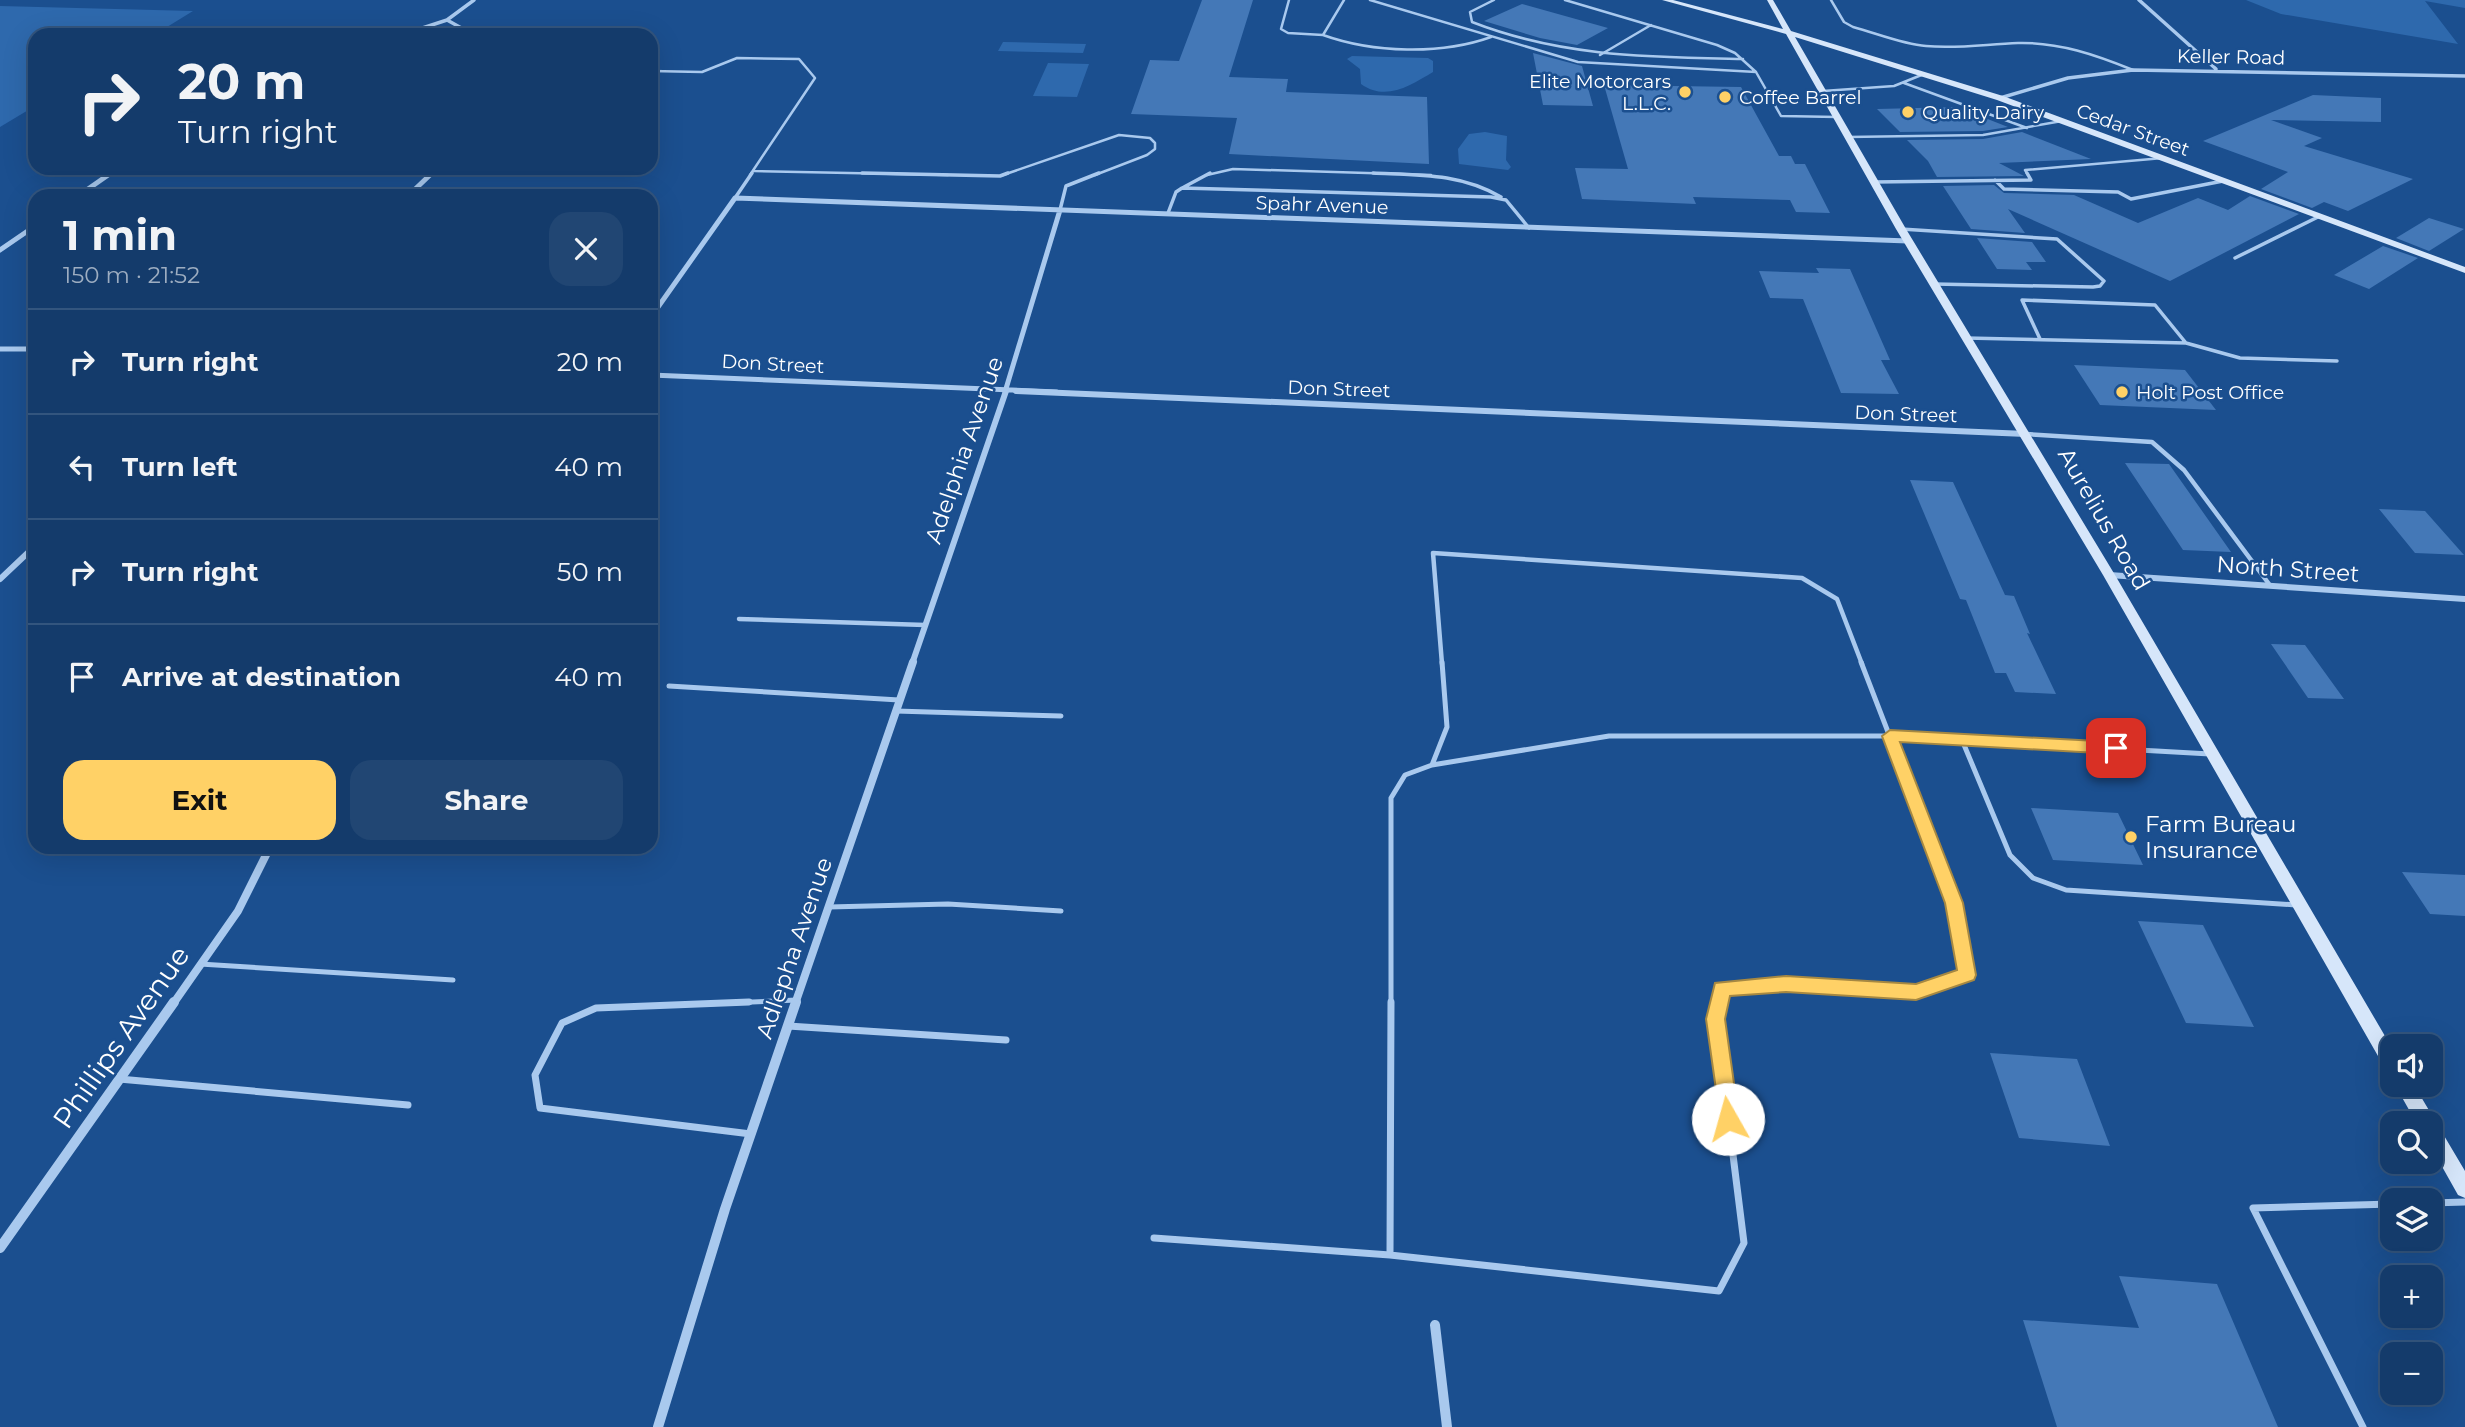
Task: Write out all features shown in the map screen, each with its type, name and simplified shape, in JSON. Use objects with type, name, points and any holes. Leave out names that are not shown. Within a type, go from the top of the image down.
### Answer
[{"type":"street","points":[[422,28],[447,20],[474,0]]},
{"type":"street","name":"Cedar Street","points":[[1665,0],[1790,33],[2000,98],[2465,270]]},
{"type":"street","name":"Aurelius Road","points":[[1770,0],[1908,241],[2109,575],[2380,1043]]},
{"type":"street","points":[[2139,0],[2217,70]]},
{"type":"street","points":[[447,20],[461,28]]},
{"type":"street","name":"Keller Road","points":[[2000,98],[2057,80],[2133,70],[2465,76]]},
{"type":"street","points":[[88,189],[108,175]]},
{"type":"street","points":[[415,189],[430,175]]},
{"type":"street","points":[[658,307],[734,198]]},
{"type":"street","name":"Spahr Avenue","points":[[734,198],[1908,241]]},
{"type":"street","name":"Adelphia Avenue","points":[[899,700],[1006,390],[1060,210]]},
{"type":"street","points":[[0,250],[28,231]]},
{"type":"street","points":[[0,349],[28,349]]},
{"type":"street","name":"Don Street","points":[[658,375],[2026,435]]},
{"type":"street","points":[[0,579],[28,553]]},
{"type":"street","name":"North Street","points":[[2109,575],[2465,599]]},
{"type":"street","name":"Adlepha Avenue","points":[[659,1427],[725,1209],[899,700]]},
{"type":"street","name":"Phillips Avenue","points":[[0,1248],[238,911],[266,854]]},
{"type":"street","points":[[2443,1151],[2465,1189]]},
{"type":"street","points":[[1435,1325],[1447,1427]]},
{"type":"lane","points":[[1289,0],[1281,29],[1288,33],[1322,35],[1364,44],[1438,47],[1462,46],[1491,37]]},
{"type":"lane","points":[[1322,35],[1343,0]]},
{"type":"lane","points":[[1370,0],[1578,62],[1756,72]]},
{"type":"lane","points":[[1494,0],[1470,12],[1472,22],[1563,51],[1600,55],[1743,59]]},
{"type":"lane","points":[[1564,0],[1717,45],[1743,59],[1756,72],[1781,116],[1837,117]]},
{"type":"lane","points":[[1831,0],[1844,22],[1853,27],[1924,46],[1986,47],[2019,43],[2066,47],[2092,53],[2133,70]]},
{"type":"lane","points":[[1600,55],[1651,26]]},
{"type":"lane","points":[[658,71],[702,72],[737,58],[799,59],[815,78],[734,198]]},
{"type":"lane","points":[[1823,91],[1866,89],[1904,83],[1924,74]]},
{"type":"lane","points":[[1904,83],[2029,130]]},
{"type":"lane","points":[[1848,136],[1976,136],[2029,130],[2062,121]]},
{"type":"lane","points":[[754,171],[1000,176],[1119,135],[1150,138],[1155,144],[1155,149],[1147,155],[1066,186],[1060,210]]},
{"type":"lane","points":[[1874,182],[2031,180],[2025,170],[2164,158]]},
{"type":"lane","points":[[1168,213],[1175,192],[1200,176],[1233,169],[1433,175],[1460,177],[1478,183],[1506,200],[1529,228]]},
{"type":"lane","points":[[1995,180],[2004,189],[2118,192],[2131,200],[2224,180]]},
{"type":"lane","points":[[1182,188],[1491,197],[1506,200]]},
{"type":"lane","points":[[2235,258],[2320,216]]},
{"type":"lane","points":[[1901,229],[2057,239],[2104,281],[2100,286],[2093,287],[1934,284]]},
{"type":"lane","points":[[2040,339],[2022,300],[2155,305],[2186,343]]},
{"type":"lane","points":[[1966,338],[2186,343],[2240,358],[2337,361]]},
{"type":"lane","points":[[2026,435],[2152,442],[2184,470],[2269,584]]},
{"type":"lane","points":[[1154,1238],[1390,1255],[1719,1291],[1744,1243],[1716,1019],[1722,989],[1786,984],[1916,992],[1967,975],[1954,903],[1837,599],[1802,578],[1433,553],[1447,727],[1432,765]]},
{"type":"lane","points":[[739,619],[925,625]]},
{"type":"lane","points":[[669,686],[899,700]]},
{"type":"lane","points":[[896,710],[1061,716]]},
{"type":"lane","points":[[1390,1255],[1391,798],[1405,775],[1432,765],[1609,736],[1890,736],[2211,754]]},
{"type":"lane","points":[[1962,740],[2010,855],[2033,878],[2066,890],[2299,905]]},
{"type":"lane","points":[[829,907],[947,904],[1061,911]]},
{"type":"lane","points":[[200,964],[453,980]]},
{"type":"lane","points":[[751,1134],[540,1108],[535,1075],[562,1023],[596,1008],[797,1000]]},
{"type":"lane","points":[[788,1026],[1006,1040]]},
{"type":"lane","points":[[119,1079],[408,1105]]},
{"type":"lane","points":[[2443,1203],[2465,1202]]},
{"type":"lane","points":[[2363,1427],[2253,1208],[2380,1204]]},
{"type":"shaded area","points":[[2246,0],[2465,0],[2465,8],[2425,1],[2458,44],[2281,14]]},
{"type":"shaded area","points":[[0,6],[193,11],[165,28],[28,28],[28,110],[0,127]]},
{"type":"shaded area","points":[[1003,42],[1086,44],[1083,53],[998,51]]},
{"type":"shaded area","points":[[1352,56],[1428,58],[1433,61],[1433,72],[1398,90],[1380,92],[1361,84],[1360,69],[1347,59]]},
{"type":"shaded area","points":[[1048,63],[1089,64],[1077,97],[1033,96]]},
{"type":"shaded area","points":[[1485,132],[1507,136],[1506,160],[1511,167],[1508,170],[1459,164],[1458,149],[1469,134]]},
{"type":"building","points":[[1202,0],[1253,0],[1229,77],[1288,79],[1286,92],[1427,97],[1429,164],[1229,154],[1237,118],[1131,114],[1150,60],[1179,61]]},
{"type":"building","points":[[1522,4],[1608,28],[1577,45],[1540,38],[1484,21]]},
{"type":"building","points":[[1533,53],[1582,66],[1593,106],[1543,105]]},
{"type":"building","points":[[1604,85],[1741,87],[1779,156],[1791,156],[1795,164],[1805,164],[1830,213],[1796,212],[1790,200],[1693,197],[1696,204],[1582,199],[1575,168],[1628,169]]},
{"type":"building","points":[[2313,95],[2381,98],[2381,122],[2271,120],[2322,138],[2304,146],[2413,179],[2348,211],[2324,202],[2312,208],[2261,189],[2288,172],[2203,141]]},
{"type":"building","points":[[1957,107],[2008,127],[1983,131],[1900,132],[1877,109]]},
{"type":"building","points":[[2022,132],[2091,159],[1999,163],[2024,176],[1937,177],[1928,161],[1907,140],[1983,139]]},
{"type":"building","points":[[1994,185],[2004,193],[2074,195],[2138,223],[2198,198],[2228,210],[2250,196],[2299,214],[2170,281],[2008,209],[2025,233],[1971,229],[1943,186]]},
{"type":"building","points":[[2429,218],[2464,229],[2429,251],[2396,238]]},
{"type":"building","points":[[1977,238],[2032,242],[2046,262],[2026,262],[2032,270],[1997,269]]},
{"type":"building","points":[[2383,246],[2418,258],[2369,289],[2334,275]]},
{"type":"building","points":[[1816,268],[1850,269],[1890,360],[1881,360],[1899,394],[1841,393],[1803,299],[1770,298],[1759,271],[1819,273]]},
{"type":"building","points":[[2074,365],[2185,370],[2216,410],[2100,405]]},
{"type":"building","points":[[2125,463],[2169,464],[2231,552],[2183,550]]},
{"type":"building","points":[[1910,480],[1953,482],[2005,595],[2014,596],[2030,634],[2027,633],[2056,694],[2015,692],[2006,673],[1995,673],[1966,600],[1960,599]]},
{"type":"building","points":[[2379,509],[2425,511],[2464,555],[2415,553]]},
{"type":"building","points":[[2271,644],[2305,645],[2344,699],[2308,698]]},
{"type":"building","points":[[2031,808],[2118,813],[2143,865],[2053,860]]},
{"type":"building","points":[[2402,872],[2465,875],[2465,916],[2430,914]]},
{"type":"building","points":[[2138,921],[2203,925],[2254,1027],[2186,1023]]},
{"type":"building","points":[[1990,1053],[2077,1059],[2110,1146],[2019,1138]]},
{"type":"building","points":[[2119,1276],[2217,1284],[2278,1427],[2057,1427],[2023,1320],[2139,1328]]},
{"type":"place","name":"Elite Motorcars L.L.C.","points":[[1685,92]]},
{"type":"place","name":"Coffee Barrel","points":[[1725,97]]},
{"type":"place","name":"Quality Dairy","points":[[1908,112]]},
{"type":"place","name":"Holt Post Office","points":[[2122,392]]},
{"type":"place","name":"Farm Bureau Insurance","points":[[2131,837]]},
{"type":"route","points":[[1728,1119],[1716,1019],[1722,989],[1786,984],[1916,992],[1967,975],[1954,903],[1890,736],[2116,748]]}]
